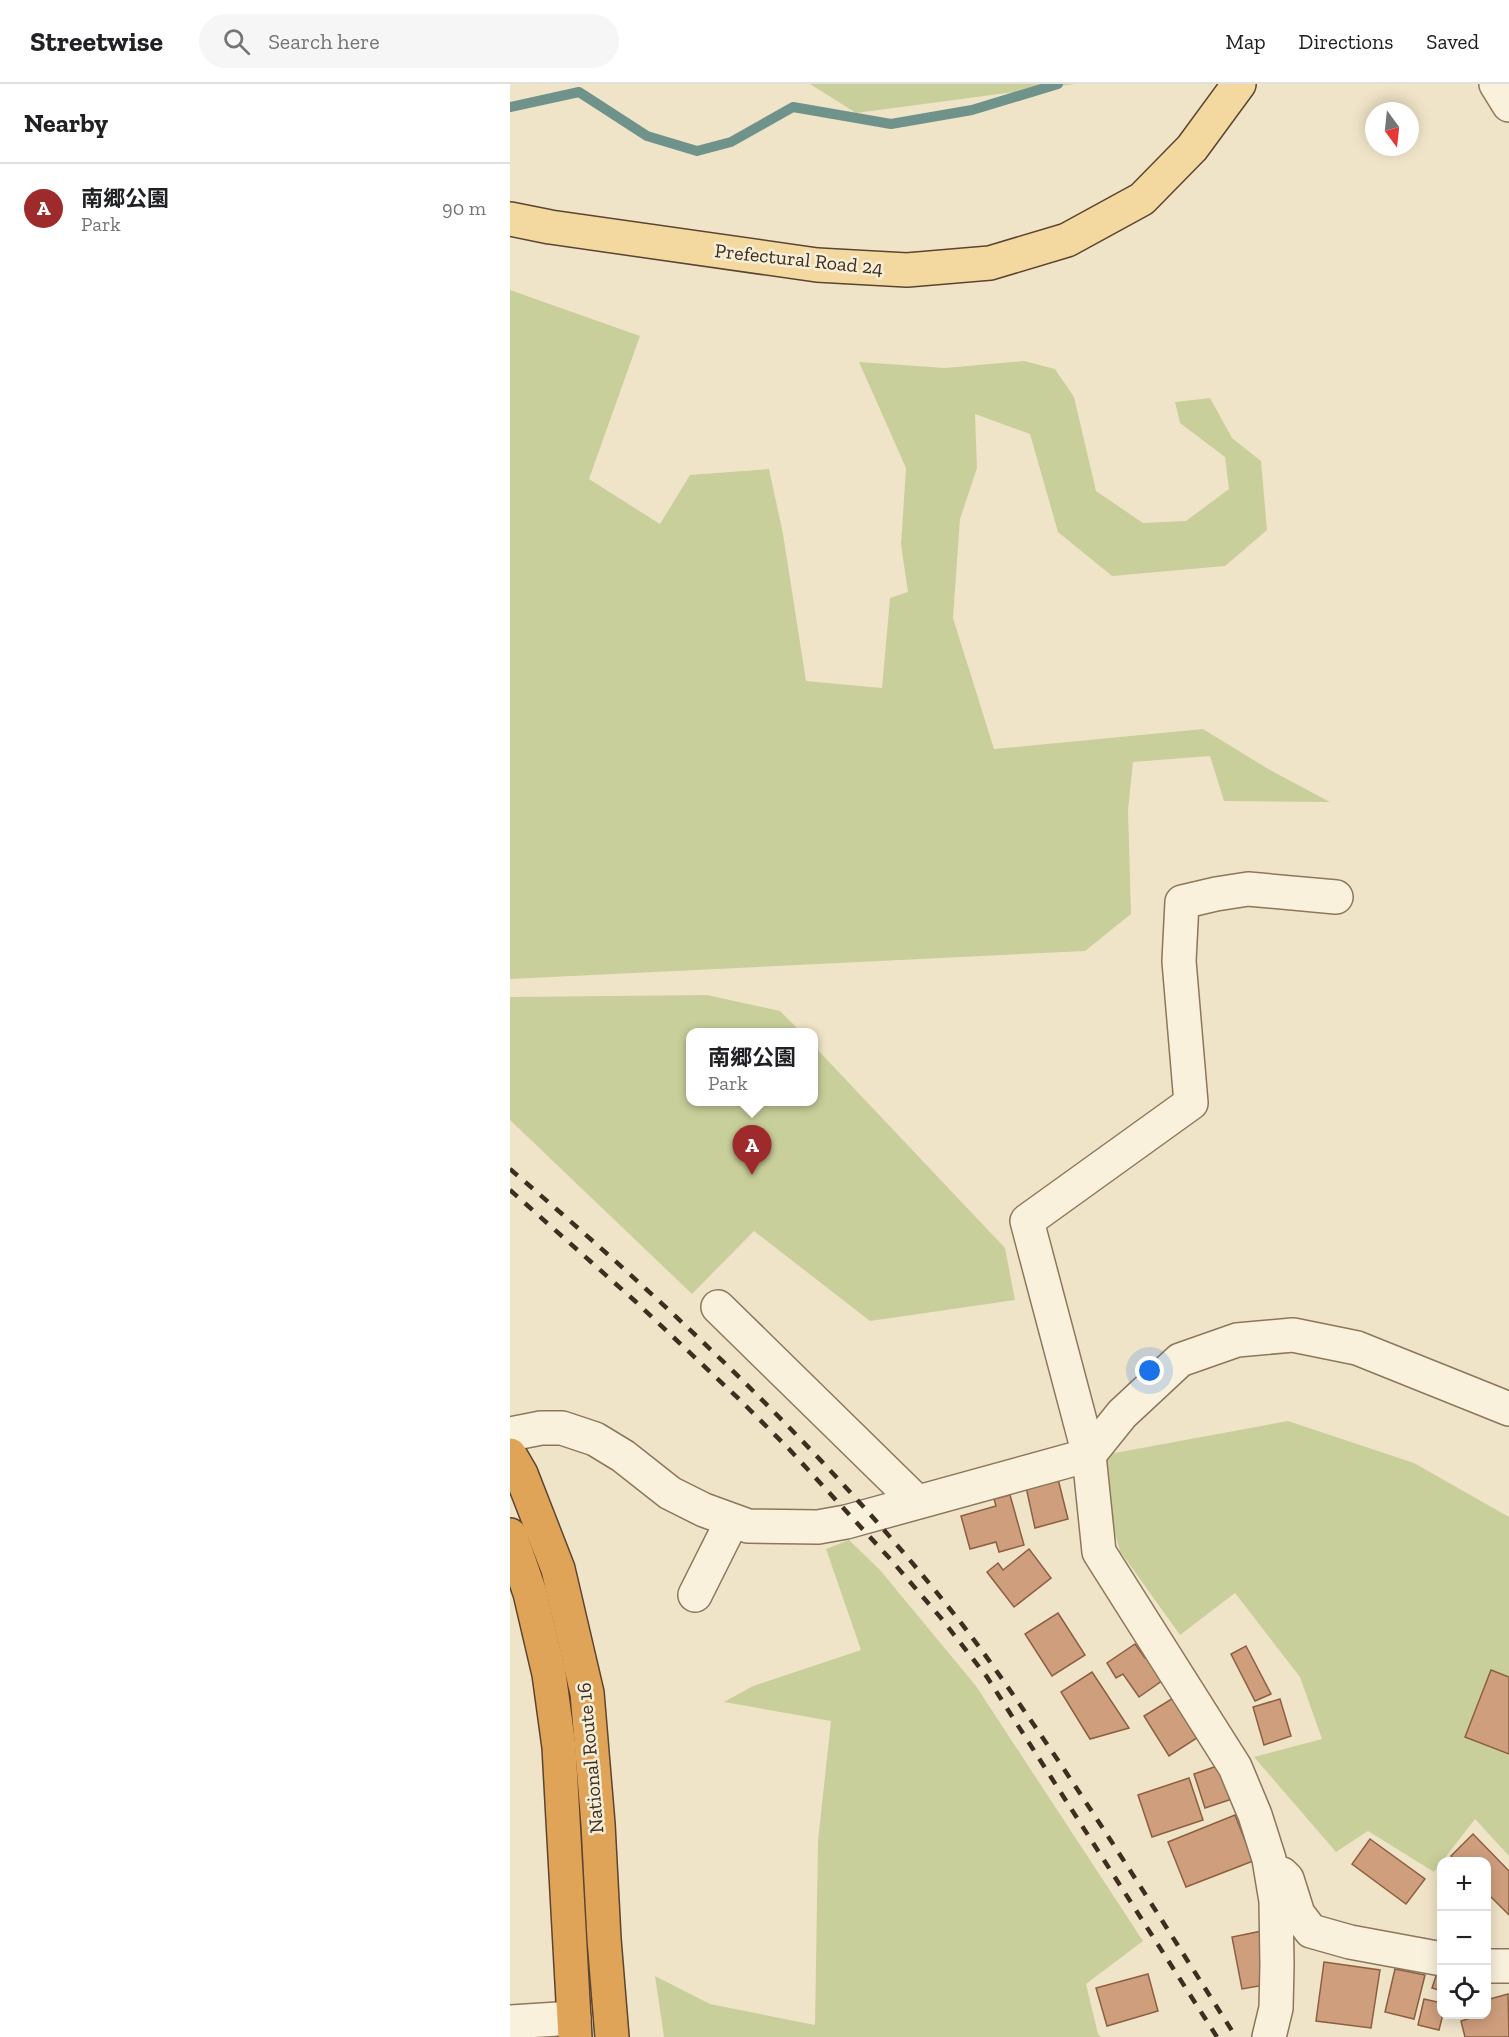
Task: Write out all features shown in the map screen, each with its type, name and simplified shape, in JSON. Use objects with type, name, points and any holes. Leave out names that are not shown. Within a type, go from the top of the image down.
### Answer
[{"type":"highway","name":"National Route 16","points":[[510,1455],[522,1474],[558,1569],[587,1693],[612,2037]]},
{"type":"highway","name":"National Route 16","points":[[510,1535],[531,1593],[549,1674],[560,1747],[575,2028]]},
{"type":"main road","name":"Prefectural Road 24","points":[[510,219],[550,227],[817,265],[907,270],[990,263],[1067,240],[1142,199],[1192,148],[1239,84]]},
{"type":"street","points":[[1496,84],[1509,105]]},
{"type":"street","points":[[1269,2037],[1276,2008],[1277,1965],[1275,1900],[1269,1859],[1255,1815],[1235,1767],[1099,1552],[1089,1455],[1027,1221],[1191,1103],[1179,961],[1182,902],[1248,889],[1269,889],[1336,897]]},
{"type":"street","points":[[718,1307],[916,1502]]},
{"type":"street","points":[[510,1434],[541,1428],[562,1428],[595,1439],[623,1456],[670,1493],[732,1521],[748,1526],[818,1527],[846,1522],[1089,1455],[1122,1414],[1180,1360],[1237,1340],[1293,1335],[1357,1348],[1509,1409]]},
{"type":"street","points":[[695,1595],[732,1521]]},
{"type":"street","points":[[1269,1859],[1287,1879],[1298,1914],[1311,1932],[1350,1942],[1437,1958]]},
{"type":"street","points":[[1491,1966],[1509,1966]]},
{"type":"street","points":[[510,2022],[575,2028]]},
{"type":"green space","points":[[810,84],[1075,84],[856,113]]},
{"type":"green space","points":[[510,290],[640,336],[589,479],[660,524],[690,475],[769,469],[783,534],[806,681],[882,688],[890,598],[908,592],[901,545],[906,468],[859,362],[945,368],[1024,361],[1055,369],[1074,397],[1096,491],[1143,523],[1186,521],[1229,489],[1225,457],[1180,423],[1175,402],[1210,398],[1232,438],[1261,461],[1267,530],[1225,566],[1112,576],[1058,532],[1030,434],[975,414],[977,468],[960,519],[953,618],[994,749],[1203,729],[1270,770],[1330,802],[1224,801],[1210,756],[1133,762],[1128,810],[1131,914],[1085,951],[510,979]]},
{"type":"green space","points":[[707,995],[780,1011],[797,1028],[686,1028],[686,1106],[818,1106],[818,1050],[1005,1248],[1015,1300],[870,1321],[754,1231],[692,1294],[510,1120],[510,997]]},
{"type":"green space","points":[[1288,1421],[1414,1463],[1509,1517],[1509,1856],[1475,1819],[1446,1857],[1437,1857],[1437,1868],[1434,1872],[1368,1831],[1336,1852],[1254,1757],[1322,1739],[1300,1677],[1235,1593],[1180,1635],[1120,1551],[1093,1457]]},
{"type":"green space","points":[[849,1540],[880,1570],[976,1686],[1143,1941],[1086,1984],[1098,2034],[1101,2037],[664,2037],[655,1976],[710,2004],[815,2025],[818,1841],[831,1721],[724,1702],[753,1686],[861,1650],[826,1549]]},
{"type":"building","points":[[1058,1479],[1068,1519],[1035,1528],[1026,1487]]},
{"type":"building","points":[[1010,1495],[1024,1545],[999,1552],[996,1542],[970,1549],[961,1516],[996,1506],[994,1499]]},
{"type":"building","points":[[1029,1549],[1051,1578],[1014,1607],[987,1572],[998,1563],[1003,1570]]},
{"type":"building","points":[[1058,1613],[1085,1655],[1052,1676],[1025,1634]]},
{"type":"building","points":[[1135,1644],[1145,1658],[1150,1655],[1166,1678],[1139,1697],[1123,1674],[1116,1678],[1107,1663]]},
{"type":"building","points":[[1246,1646],[1271,1694],[1255,1701],[1231,1654]]},
{"type":"building","points":[[1491,1670],[1509,1677],[1509,1754],[1465,1737]]},
{"type":"building","points":[[1092,1672],[1129,1728],[1090,1739],[1061,1692]]},
{"type":"building","points":[[1178,1695],[1203,1734],[1169,1756],[1144,1716]]},
{"type":"building","points":[[1280,1699],[1291,1736],[1264,1745],[1253,1707]]},
{"type":"building","points":[[1220,1765],[1232,1799],[1205,1808],[1194,1774]]},
{"type":"building","points":[[1189,1778],[1203,1820],[1152,1837],[1138,1795]]},
{"type":"building","points":[[1235,1815],[1253,1861],[1186,1887],[1168,1842]]},
{"type":"building","points":[[1473,1834],[1509,1871],[1509,1915],[1491,1897],[1491,1857],[1451,1856]]},
{"type":"building","points":[[1370,1839],[1425,1879],[1406,1904],[1352,1864]]},
{"type":"building","points":[[1262,1931],[1267,1957],[1260,1959],[1265,1985],[1242,1989],[1232,1937]]},
{"type":"building","points":[[1324,1962],[1380,1970],[1371,2028],[1316,2021]]},
{"type":"building","points":[[1395,1969],[1425,1975],[1414,2019],[1385,2012]]},
{"type":"building","points":[[1437,1973],[1437,1990],[1432,1988]]},
{"type":"building","points":[[1148,1974],[1158,2011],[1107,2026],[1096,1988]]},
{"type":"building","points":[[1508,1994],[1509,2037],[1465,2037],[1461,2021],[1491,2019],[1491,1999]]},
{"type":"building","points":[[1424,1999],[1437,2002],[1437,2019],[1442,2019],[1439,2030],[1418,2025]]},
{"type":"waterway","points":[[510,107],[579,92],[647,136],[697,151],[731,142],[793,107],[891,124],[972,110],[1058,84]]},
{"type":"railway","points":[[510,1169],[627,1272],[740,1379],[849,1490],[900,1549],[972,1637],[1034,1725],[1236,2037]]},
{"type":"railway","points":[[510,1190],[635,1301],[740,1400],[789,1449],[941,1618],[987,1677],[1217,2037]]},
{"type":"place","name":"南郷公園","points":[[752,1175]]}]
